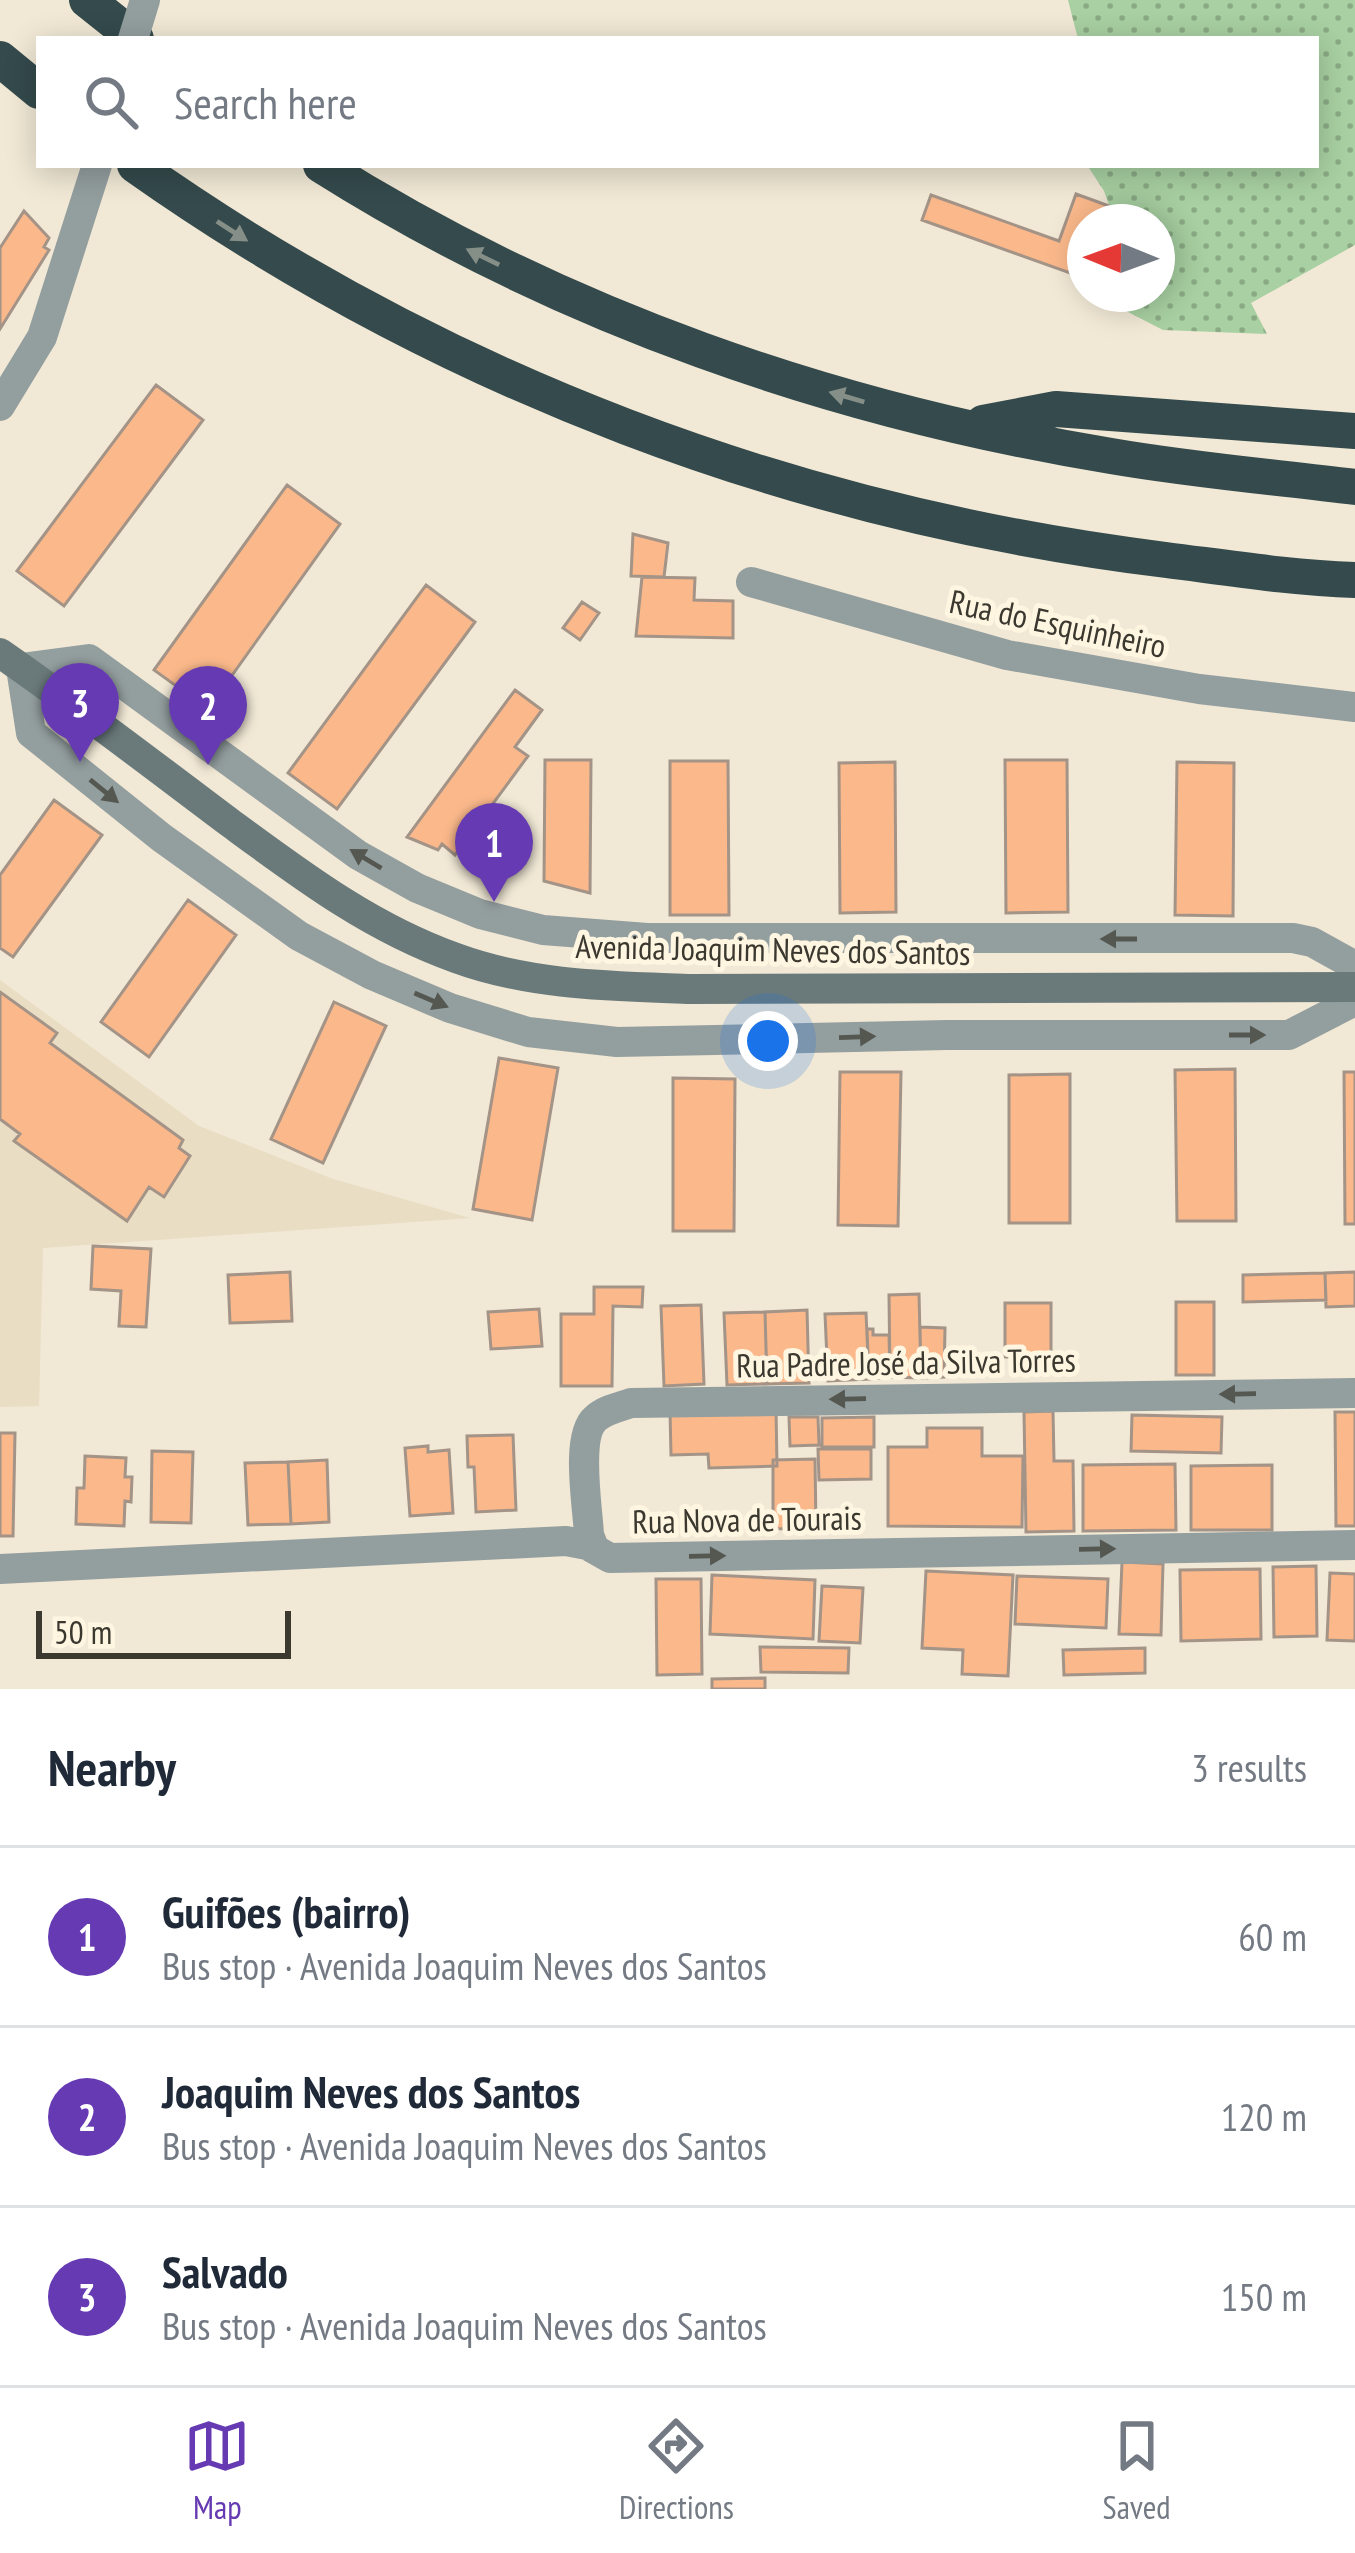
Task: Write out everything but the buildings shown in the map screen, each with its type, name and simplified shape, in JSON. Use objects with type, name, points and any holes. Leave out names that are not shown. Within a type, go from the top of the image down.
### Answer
[{"type":"highway","points":[[87,0],[131,36]]},
{"type":"highway","points":[[0,59],[36,89]]},
{"type":"highway","points":[[140,168],[277,259],[417,336],[566,406],[714,461],[842,499],[1004,536],[1345,582]]},
{"type":"highway","points":[[325,168],[443,237],[634,325],[799,383],[960,427],[1114,457],[1355,487]]},
{"type":"highway","points":[[960,427],[1056,409],[1355,431]]},
{"type":"street","points":[[136,36],[145,0]]},
{"type":"street","points":[[0,406],[42,337],[96,168]]},
{"type":"street","name":"Rua do Esquinheiro","points":[[751,582],[1007,655],[1198,689],[1355,706]]},
{"type":"street","points":[[1355,966],[1312,942],[1293,938],[647,938],[543,931],[480,914],[358,856],[89,659],[10,660],[31,733],[179,850],[299,936],[372,975],[450,1008],[528,1032],[616,1042],[969,1034],[1289,1035],[1355,1000]]},
{"type":"street","name":"Avenida Joaquim Neves dos Santos","points":[[10,660],[331,897],[437,950],[516,974],[582,985],[692,989],[1355,987]]},
{"type":"street","name":"Rua Padre José da Silva Torres","points":[[593,1548],[586,1431],[595,1419],[631,1403],[1355,1393]]},
{"type":"street","name":"Rua Nova de Tourais","points":[[0,1570],[566,1541],[610,1558],[1355,1545]]},
{"type":"shaded area","points":[[0,980],[199,1126],[333,1179],[470,1218],[43,1248],[39,1406],[0,1407]]},
{"type":"green space","points":[[1068,0],[1355,0],[1355,245],[1251,303],[1267,334],[1163,330],[1128,312],[1175,312],[1175,204],[1109,204],[1089,168],[1319,168],[1319,36],[1077,36]]},
{"type":"place","name":"Salvado","points":[[80,762]]},
{"type":"place","name":"Joaquim Neves dos Santos","points":[[208,765]]},
{"type":"place","name":"Guifões (bairro)","points":[[494,902]]}]
